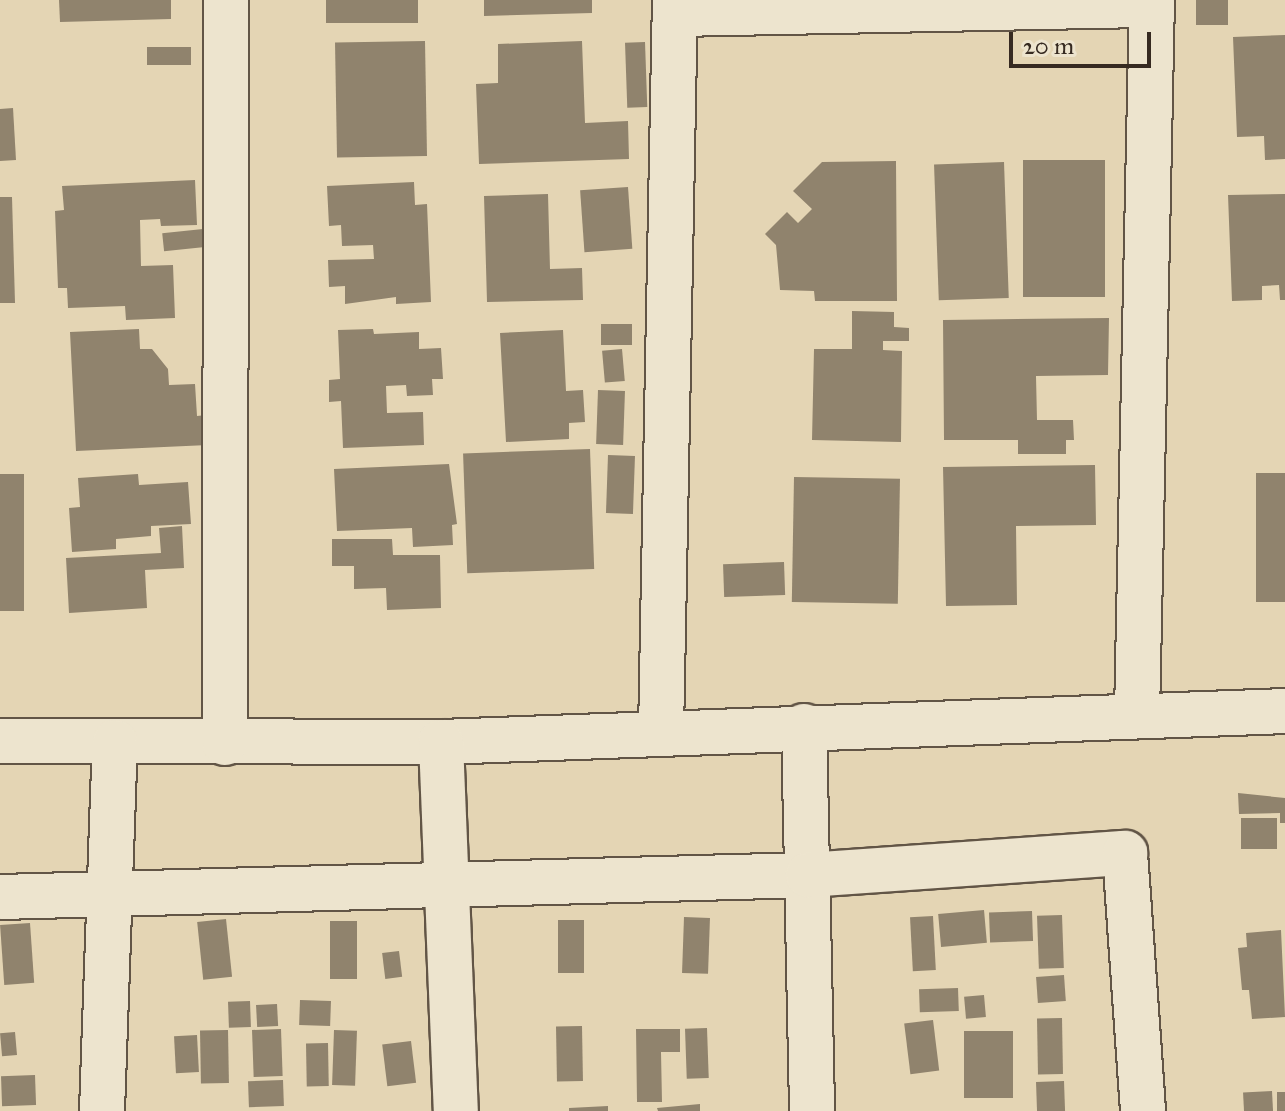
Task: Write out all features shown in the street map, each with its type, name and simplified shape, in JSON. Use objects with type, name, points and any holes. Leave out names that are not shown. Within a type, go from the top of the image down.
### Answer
[{"type":"street","points":[[225,743],[226,0]]},
{"type":"street","points":[[661,733],[676,7],[1152,3],[1137,715]]},
{"type":"street","points":[[0,741],[441,742],[804,726],[1285,711]]},
{"type":"street","points":[[804,726],[812,1111]]},
{"type":"street","points":[[102,1111],[115,742]]},
{"type":"street","points":[[441,742],[444,883],[456,1111]]},
{"type":"street","points":[[0,897],[108,890],[808,875],[1125,853],[1143,1111]]},
{"type":"building","points":[[59,0],[171,0],[171,19],[60,22]]},
{"type":"building","points":[[326,0],[418,0],[418,23],[326,23]]},
{"type":"building","points":[[484,0],[592,0],[592,13],[484,16]]},
{"type":"building","points":[[1196,0],[1228,0],[1228,25],[1196,25]]},
{"type":"building","points":[[1285,35],[1285,159],[1265,160],[1264,136],[1237,137],[1233,37]]},
{"type":"building","points":[[425,41],[427,156],[337,158],[335,43]]},
{"type":"building","points":[[582,41],[585,123],[628,121],[629,159],[479,164],[476,84],[498,83],[498,44]]},
{"type":"building","points":[[645,42],[647,107],[627,108],[625,43]]},
{"type":"building","points":[[147,47],[191,47],[191,65],[147,65]]},
{"type":"building","points":[[13,108],[16,160],[0,161],[0,109]]},
{"type":"building","points":[[1023,160],[1105,160],[1105,297],[1023,297]]},
{"type":"building","points":[[896,161],[897,301],[815,301],[814,291],[780,290],[776,245],[765,234],[787,212],[798,223],[812,209],[793,191],[822,162]]},
{"type":"building","points":[[1004,162],[1009,298],[939,300],[934,164]]},
{"type":"building","points":[[195,180],[197,225],[161,226],[160,219],[140,220],[141,266],[173,265],[175,318],[126,320],[125,306],[68,308],[67,288],[58,288],[55,211],[64,210],[62,186]]},
{"type":"building","points":[[414,182],[415,205],[427,204],[431,302],[396,304],[396,297],[345,304],[345,286],[329,287],[328,260],[374,259],[373,245],[342,246],[341,225],[329,226],[327,186]]},
{"type":"building","points":[[628,187],[632,249],[584,252],[580,190]]},
{"type":"building","points":[[548,194],[550,269],[582,268],[583,300],[487,302],[484,196]]},
{"type":"building","points":[[1285,194],[1285,300],[1280,300],[1279,285],[1262,286],[1262,300],[1232,301],[1228,195]]},
{"type":"building","points":[[0,197],[12,197],[15,303],[0,303]]},
{"type":"building","points":[[203,229],[205,247],[164,251],[162,233]]},
{"type":"building","points":[[852,311],[894,312],[894,327],[909,328],[909,341],[883,341],[883,350],[902,351],[901,442],[812,440],[814,349],[852,349]]},
{"type":"building","points":[[1109,318],[1108,375],[1036,376],[1037,420],[1073,420],[1074,440],[1066,440],[1066,454],[1018,454],[1018,440],[944,440],[943,320]]},
{"type":"building","points":[[601,324],[632,324],[632,345],[601,345]]},
{"type":"building","points":[[139,329],[140,349],[152,349],[168,369],[169,385],[195,384],[197,416],[207,415],[208,445],[76,451],[70,332]]},
{"type":"building","points":[[373,329],[374,334],[419,332],[419,349],[441,348],[443,379],[432,379],[433,395],[407,396],[406,385],[386,386],[387,413],[423,412],[424,445],[343,448],[341,401],[329,402],[329,380],[340,379],[338,330]]},
{"type":"building","points":[[563,330],[566,391],[583,390],[585,422],[569,423],[569,439],[506,442],[500,333]]},
{"type":"building","points":[[622,349],[625,381],[605,383],[602,351]]},
{"type":"building","points":[[598,390],[625,391],[623,445],[596,444]]},
{"type":"building","points":[[590,449],[594,569],[467,573],[463,453]]},
{"type":"building","points":[[608,455],[635,456],[633,514],[606,513]]},
{"type":"building","points":[[449,464],[457,524],[452,525],[453,545],[413,547],[412,528],[337,531],[334,469]]},
{"type":"building","points":[[1095,465],[1096,525],[1016,526],[1017,605],[946,606],[943,467]]},
{"type":"building","points":[[1256,473],[1285,473],[1285,602],[1256,602]]},
{"type":"building","points":[[0,474],[24,474],[24,611],[0,611]]},
{"type":"building","points":[[138,474],[139,485],[188,482],[191,524],[151,526],[151,536],[116,539],[116,549],[72,552],[69,508],[80,507],[78,478]]},
{"type":"building","points":[[794,477],[900,479],[898,604],[792,602]]},
{"type":"building","points":[[182,526],[184,568],[145,570],[147,608],[69,613],[66,558],[161,553],[159,528]]},
{"type":"building","points":[[332,539],[392,539],[393,555],[440,555],[441,608],[387,610],[386,588],[354,589],[354,566],[332,566]]},
{"type":"building","points":[[784,562],[785,595],[724,597],[723,564]]},
{"type":"building","points":[[1238,793],[1285,798],[1285,823],[1280,823],[1280,813],[1239,814]]},
{"type":"building","points":[[1241,818],[1277,818],[1277,849],[1241,849]]},
{"type":"building","points":[[984,910],[987,943],[941,947],[938,914]]},
{"type":"building","points":[[1032,911],[1033,941],[990,942],[989,913]]},
{"type":"building","points":[[1062,915],[1064,968],[1039,969],[1037,916]]},
{"type":"building","points":[[933,916],[936,970],[913,971],[910,917]]},
{"type":"building","points":[[684,917],[710,918],[708,974],[682,973]]},
{"type":"building","points":[[226,919],[232,977],[203,980],[197,922]]},
{"type":"building","points":[[558,920],[584,920],[584,973],[558,973]]},
{"type":"building","points":[[330,921],[357,921],[357,979],[330,979]]},
{"type":"building","points":[[30,923],[34,983],[4,985],[0,925]]},
{"type":"building","points":[[1281,930],[1285,1017],[1252,1019],[1249,990],[1242,990],[1238,948],[1247,947],[1246,933]]},
{"type":"building","points":[[399,951],[402,977],[385,979],[382,953]]},
{"type":"building","points":[[1064,975],[1066,1001],[1038,1003],[1036,977]]},
{"type":"building","points":[[958,988],[959,1011],[920,1012],[919,989]]},
{"type":"building","points":[[984,995],[986,1017],[966,1019],[964,997]]},
{"type":"building","points":[[300,1000],[331,1001],[330,1026],[299,1025]]},
{"type":"building","points":[[250,1001],[251,1027],[229,1028],[228,1002]]},
{"type":"building","points":[[277,1004],[278,1026],[257,1027],[256,1005]]},
{"type":"building","points":[[1037,1018],[1062,1018],[1063,1074],[1038,1074]]},
{"type":"building","points":[[933,1020],[939,1071],[910,1074],[904,1024]]},
{"type":"building","points":[[556,1026],[582,1026],[583,1081],[557,1081]]},
{"type":"building","points":[[707,1028],[709,1078],[687,1079],[685,1029]]},
{"type":"building","points":[[281,1029],[283,1076],[254,1077],[252,1030]]},
{"type":"building","points":[[636,1029],[680,1029],[680,1052],[661,1052],[662,1102],[637,1102]]},
{"type":"building","points":[[200,1030],[228,1030],[229,1083],[201,1083]]},
{"type":"building","points":[[334,1030],[357,1031],[355,1086],[332,1085]]},
{"type":"building","points":[[964,1031],[1013,1031],[1013,1098],[964,1098]]},
{"type":"building","points":[[15,1032],[17,1055],[2,1056],[0,1033]]},
{"type":"building","points":[[197,1035],[199,1072],[176,1073],[174,1036]]},
{"type":"building","points":[[411,1041],[416,1083],[387,1086],[382,1045]]},
{"type":"building","points":[[306,1043],[328,1043],[329,1086],[307,1086]]},
{"type":"building","points":[[35,1075],[36,1105],[2,1106],[1,1076]]},
{"type":"building","points":[[283,1080],[284,1106],[249,1107],[248,1081]]},
{"type":"building","points":[[1064,1081],[1065,1111],[1037,1111],[1036,1082]]},
{"type":"building","points":[[1272,1091],[1273,1111],[1244,1111],[1243,1093]]},
{"type":"building","points":[[1277,1092],[1285,1092],[1285,1111],[1277,1111]]},
{"type":"building","points":[[700,1104],[700,1111],[658,1111],[657,1108]]},
{"type":"building","points":[[608,1106],[608,1111],[569,1111],[569,1108]]}]
